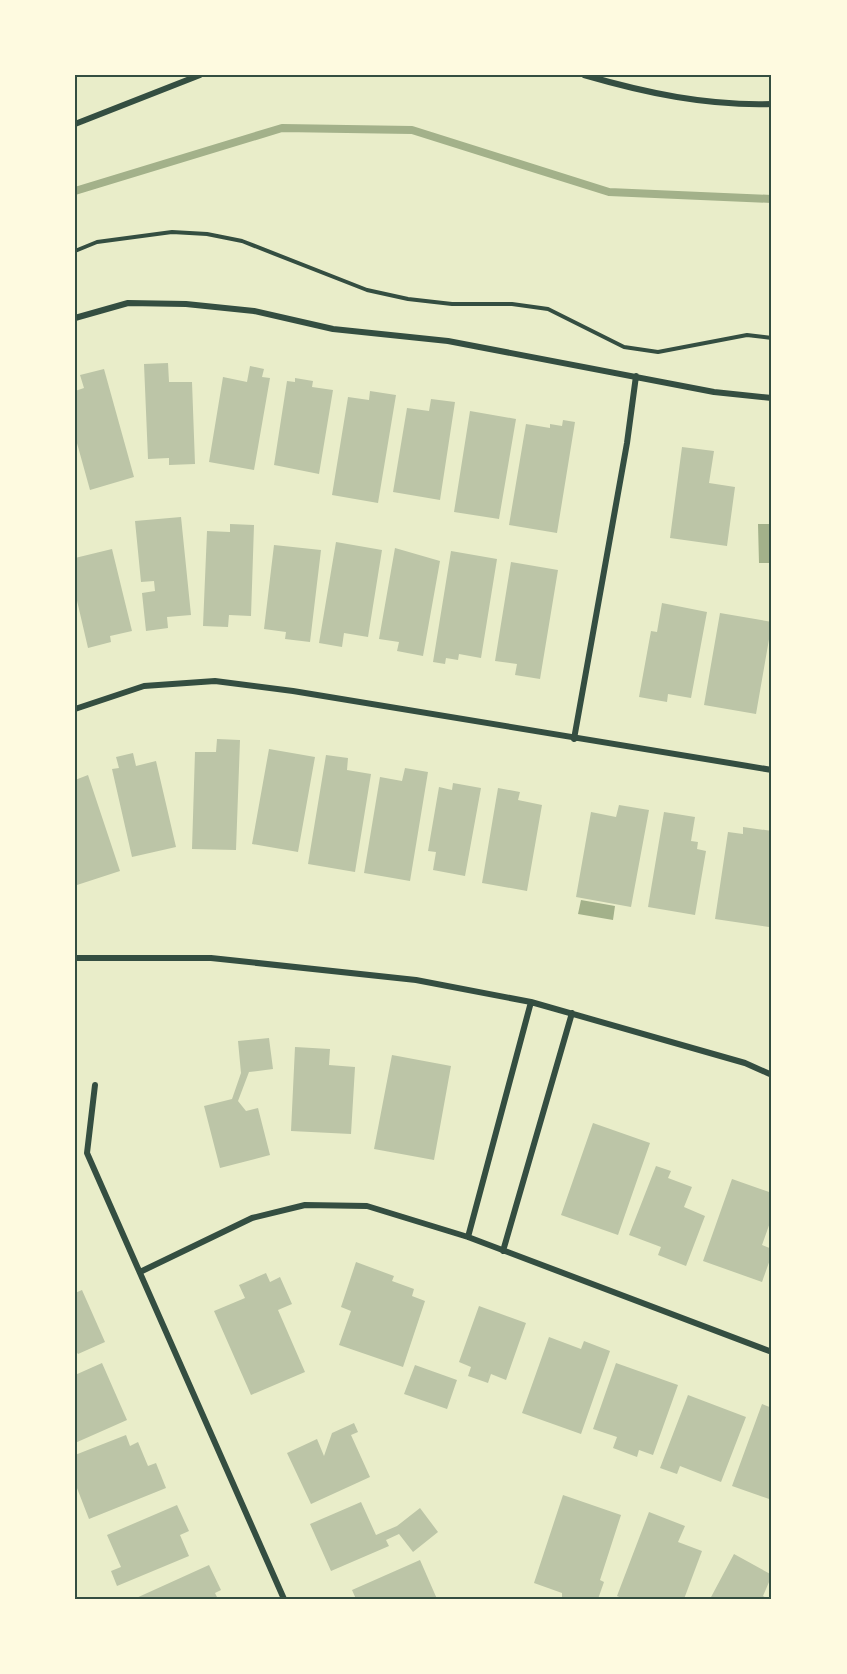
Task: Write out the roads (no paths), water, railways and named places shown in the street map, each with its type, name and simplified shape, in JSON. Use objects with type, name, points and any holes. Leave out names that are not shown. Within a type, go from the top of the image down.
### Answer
[{"type":"street","points":[[75,124],[200,75]]},
{"type":"street","points":[[584,75],[678,99],[741,105],[772,104]]},
{"type":"street","points":[[75,318],[128,303],[186,304],[243,309],[333,329],[448,341],[714,392],[772,398]]},
{"type":"street","points":[[574,739],[627,443],[636,376]]},
{"type":"street","points":[[75,709],[144,686],[215,681],[293,691],[772,770]]},
{"type":"street","points":[[75,958],[211,958],[416,980],[531,1002],[745,1063],[772,1075]]},
{"type":"street","points":[[468,1237],[531,1002]]},
{"type":"street","points":[[503,1251],[572,1013]]},
{"type":"street","points":[[95,1085],[87,1153],[284,1599]]},
{"type":"street","points":[[140,1272],[252,1218],[305,1205],[367,1206],[468,1237],[772,1352]]},
{"type":"waterway","points":[[75,191],[282,128],[412,130],[609,192],[772,199]]}]
